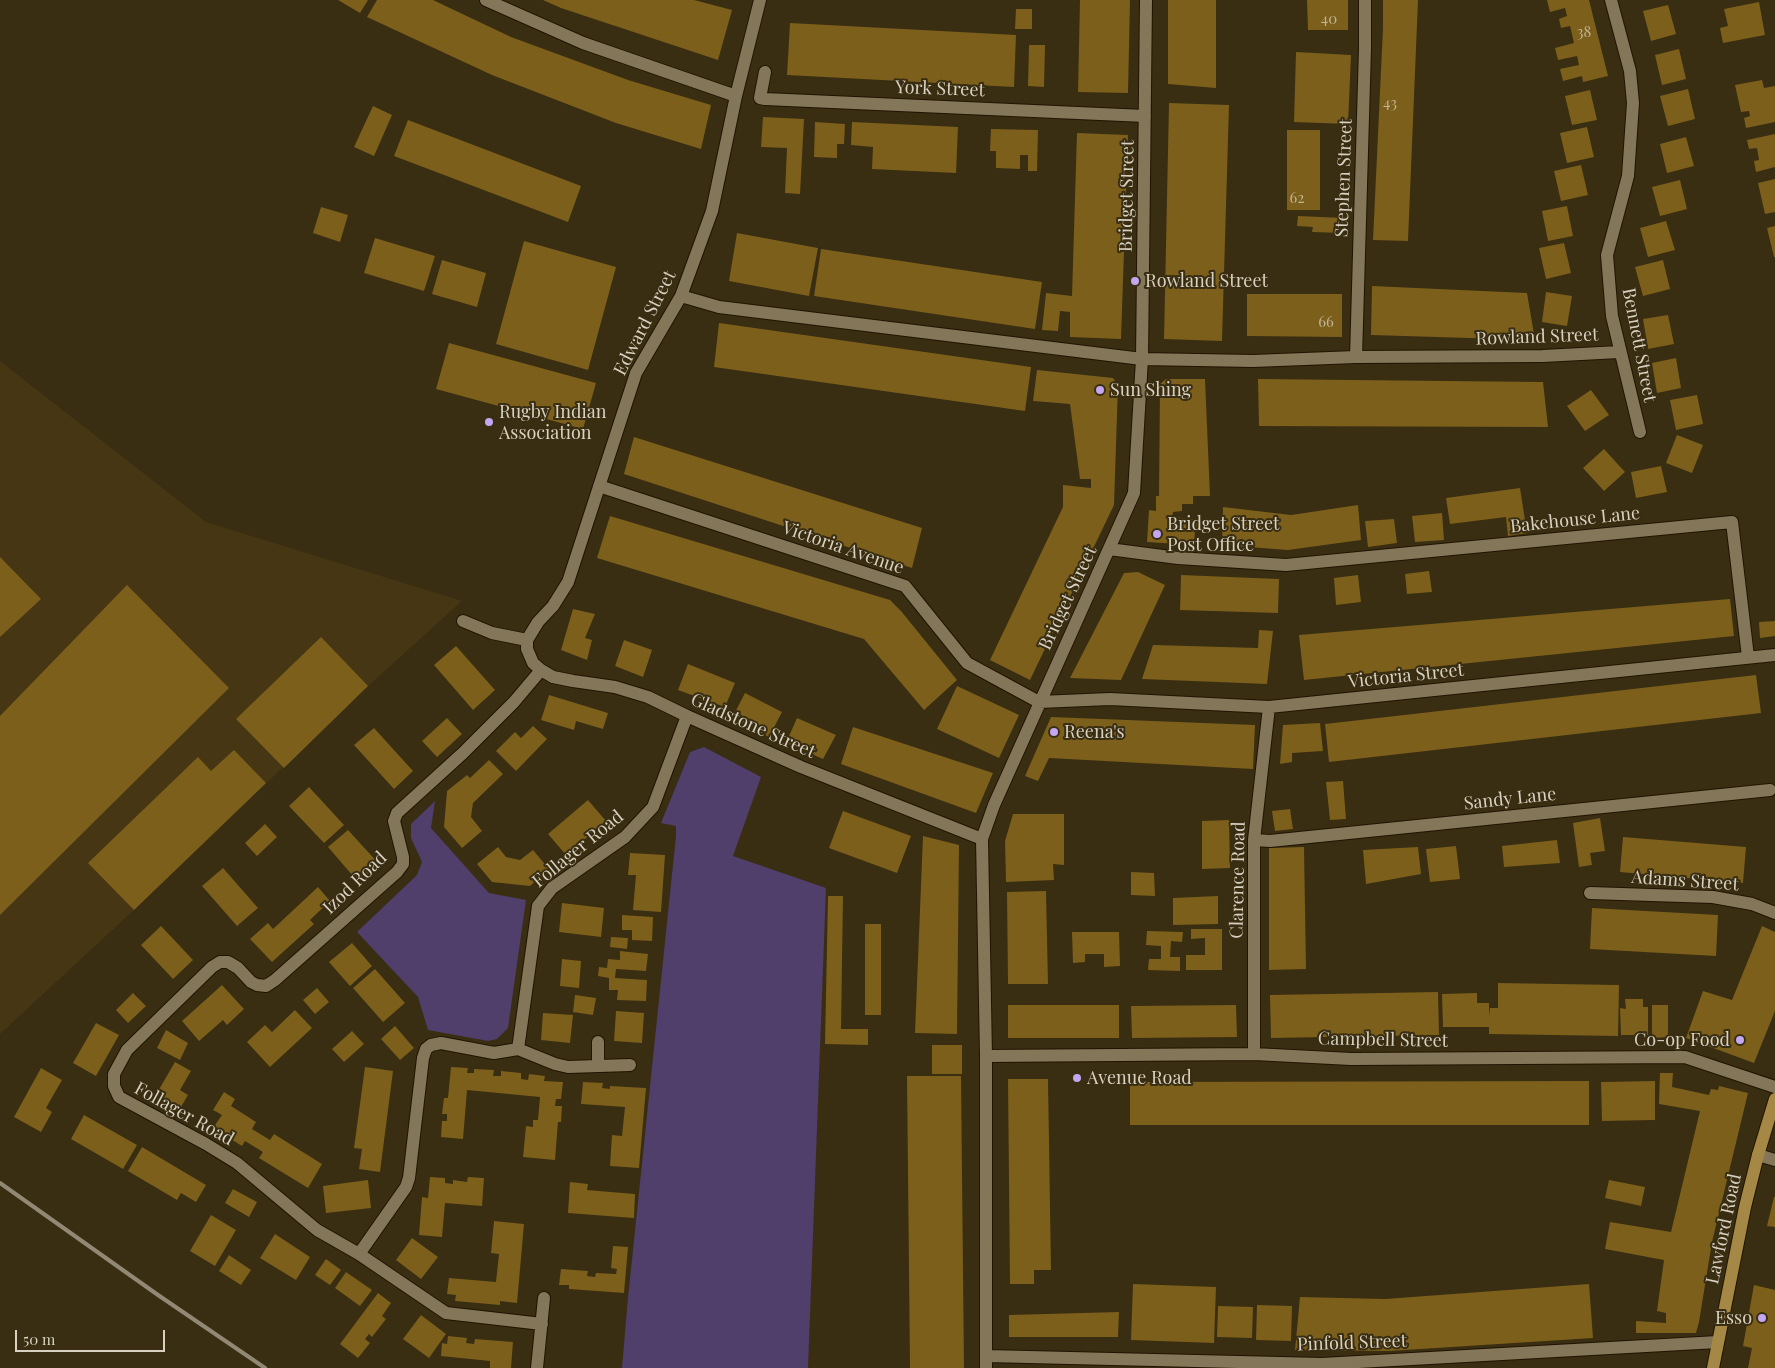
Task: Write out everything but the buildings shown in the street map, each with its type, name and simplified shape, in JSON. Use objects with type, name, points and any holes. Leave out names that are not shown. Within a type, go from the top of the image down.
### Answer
[{"type":"main road","name":"Lawford Road","points":[[1714,1368],[1745,1207],[1775,1099]]},
{"type":"street","points":[[486,0],[583,43],[736,96]]},
{"type":"street","name":"Edward Street","points":[[527,640],[538,622],[554,606],[568,582],[636,373],[681,296],[712,211],[736,96],[760,0]]},
{"type":"street","name":"Bridget Street","points":[[1039,702],[1134,493],[1142,359],[1146,0]]},
{"type":"street","name":"Stephen Street","points":[[1356,357],[1365,0]]},
{"type":"street","name":"Bennett Street","points":[[1611,0],[1630,71],[1633,103],[1628,176],[1608,255],[1612,316],[1619,352],[1640,432]]},
{"type":"street","name":"York Street","points":[[765,72],[760,98],[765,100],[1145,116]]},
{"type":"street","name":"Rowland Street","points":[[681,296],[719,307],[1142,359],[1253,361],[1356,357],[1543,356],[1619,352]]},
{"type":"street","name":"Victoria Avenue","points":[[599,486],[905,586],[967,663],[1039,702]]},
{"type":"street","name":"Bakehouse Lane","points":[[1110,548],[1178,558],[1286,565],[1732,522],[1748,657]]},
{"type":"street","points":[[463,621],[492,633],[527,640],[526,645],[529,657],[541,670]]},
{"type":"street","name":"Victoria Street","points":[[1039,702],[1110,699],[1269,707],[1775,655]]},
{"type":"street","name":"Gladstone Street","points":[[541,670],[553,677],[615,687],[640,694],[801,767],[982,839]]},
{"type":"street","name":"Izod Road","points":[[228,962],[238,968],[251,982],[266,986],[397,872],[402,864],[403,857],[394,821],[397,813],[463,753],[514,702],[541,670]]},
{"type":"street","points":[[986,1362],[986,1056],[982,839],[994,805],[1039,702]]},
{"type":"street","name":"Clarence Road","points":[[1254,1054],[1254,840],[1269,707]]},
{"type":"street","name":"Follager Road","points":[[518,1049],[538,906],[552,888],[625,837],[653,807],[687,716]]},
{"type":"street","name":"Sandy Lane","points":[[1254,840],[1270,841],[1770,790]]},
{"type":"street","name":"Adams Street","points":[[1590,893],[1714,897],[1752,904],[1775,913]]},
{"type":"street","name":"Follager Road","points":[[228,962],[220,962],[212,967],[127,1050],[114,1074],[113,1080],[119,1097],[237,1163],[316,1230],[359,1254],[446,1314],[542,1324]]},
{"type":"street","points":[[598,1042],[598,1066]]},
{"type":"street","points":[[359,1254],[406,1187],[409,1178],[423,1058],[426,1049],[431,1045],[441,1043],[494,1053],[518,1049],[555,1064],[568,1067],[630,1065]]},
{"type":"street","name":"Campbell Street","points":[[986,1056],[1254,1054],[1351,1059],[1685,1057],[1775,1087]]},
{"type":"street","points":[[1758,1155],[1775,1160]]},
{"type":"street","points":[[537,1368],[544,1298]]},
{"type":"street","name":"Pinfold Street","points":[[986,1362],[1322,1364],[1718,1342]]},
{"type":"shaded area","points":[[0,361],[206,522],[462,601],[368,686],[134,910],[0,1034]]},
{"type":"shaded area","points":[[704,747],[761,777],[733,856],[826,888],[808,1368],[622,1368],[676,836],[676,826],[661,823],[690,752]]},
{"type":"shaded area","points":[[435,801],[431,828],[489,893],[526,900],[508,1028],[497,1039],[488,1041],[428,1030],[418,997],[357,932],[417,875],[422,862],[411,838],[411,824]]},
{"type":"railway","points":[[0,1183],[265,1368]]},
{"type":"place","name":"Rowland Street","points":[[1135,281]]},
{"type":"place","name":"Sun Shing","points":[[1100,390]]},
{"type":"place","name":"Rugby Indian Association","points":[[489,422]]},
{"type":"place","name":"Bridget Street Post Office","points":[[1157,534]]},
{"type":"place","name":"Reena's","points":[[1054,732]]},
{"type":"place","name":"Co-op Food","points":[[1740,1040]]},
{"type":"place","name":"Avenue Road","points":[[1077,1078]]},
{"type":"place","name":"Esso","points":[[1762,1318]]}]
